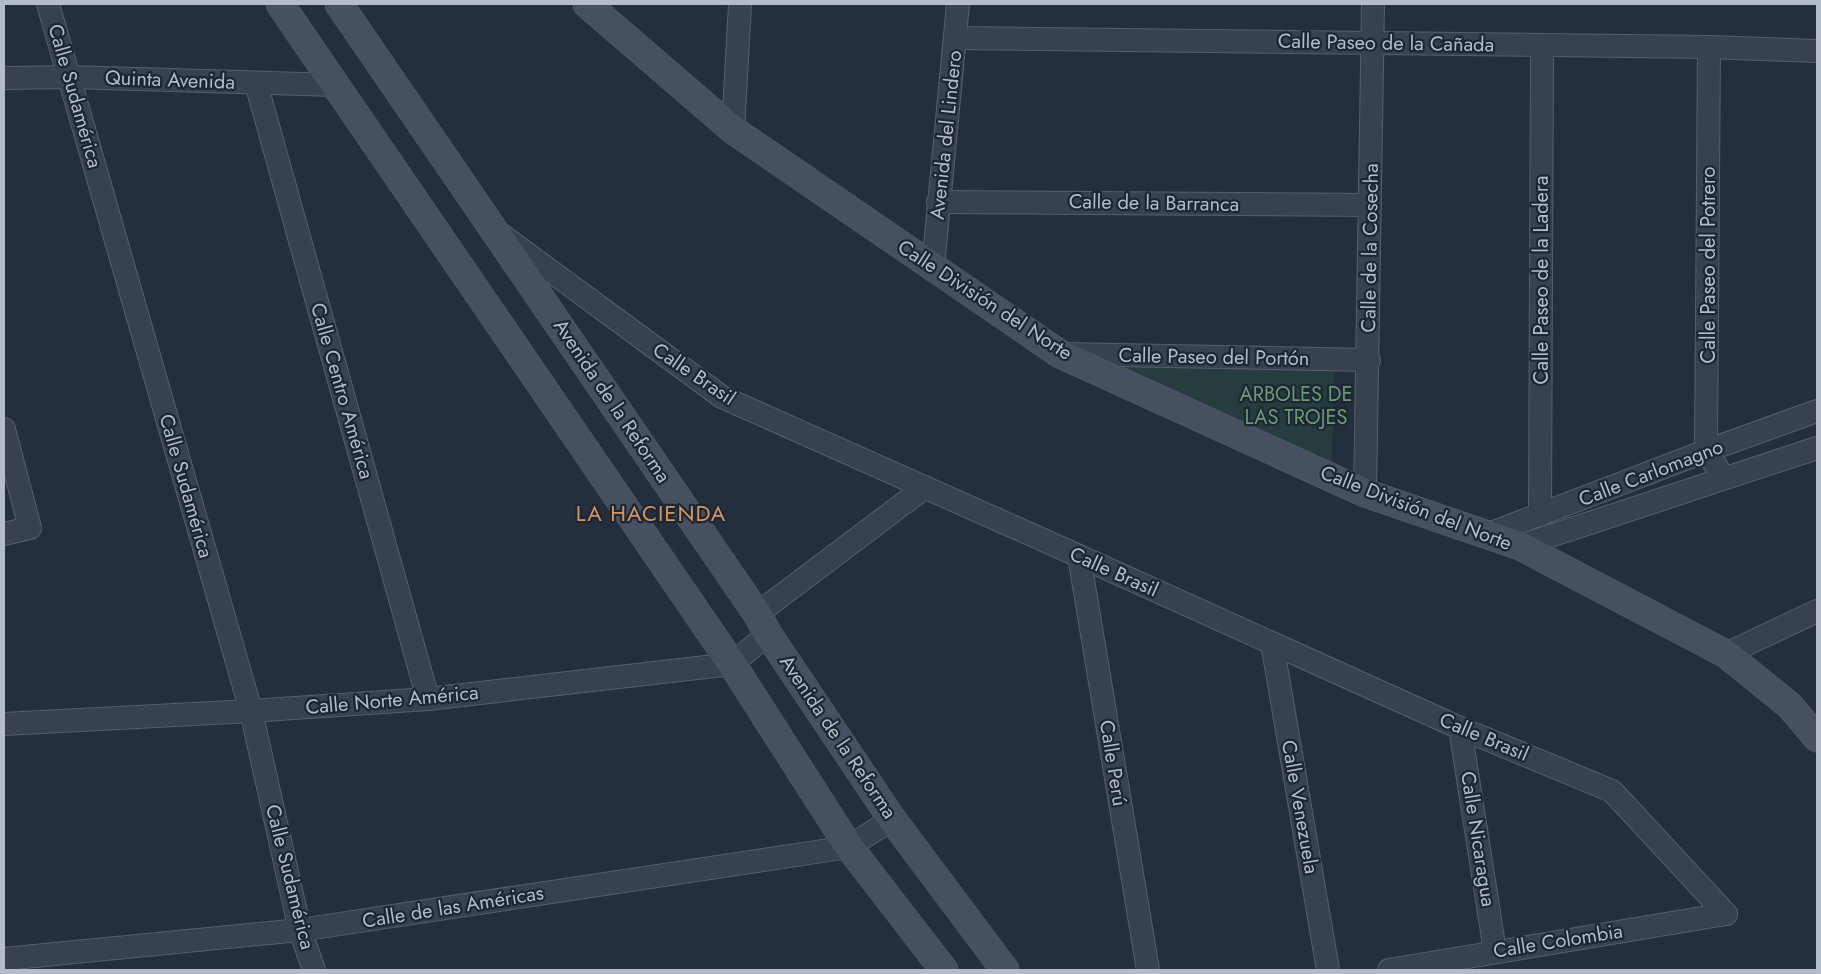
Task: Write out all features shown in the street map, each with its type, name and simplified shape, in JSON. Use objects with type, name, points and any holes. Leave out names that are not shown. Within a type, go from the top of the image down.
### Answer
[{"type":"main road","points":[[280,4],[732,664],[849,847],[944,970]]},
{"type":"main road","name":"Avenida de la Reforma","points":[[339,4],[762,624],[892,819],[1005,970]]},
{"type":"main road","name":"Calle División del Norte","points":[[587,4],[733,130],[1060,354],[1365,493],[1486,536],[1520,546],[1726,654],[1790,706],[1817,738]]},
{"type":"street","name":"Calle Sudamérica","points":[[48,4],[251,711],[300,930],[314,970]]},
{"type":"street","points":[[733,130],[740,4]]},
{"type":"street","name":"Avenida del Lindero","points":[[933,267],[958,4]]},
{"type":"street","name":"Calle de la Cosecha","points":[[1365,493],[1373,4]]},
{"type":"street","name":"Calle Paseo de la Cañada","points":[[956,38],[1709,47],[1817,51]]},
{"type":"street","name":"Calle Paseo de la Ladera","points":[[1540,515],[1542,45]]},
{"type":"street","name":"Calle Paseo del Potrero","points":[[1706,451],[1709,47]]},
{"type":"street","name":"Quinta Avenida","points":[[4,78],[69,77],[336,85]]},
{"type":"street","name":"Calle Centro América","points":[[256,83],[428,699]]},
{"type":"street","name":"Calle de la Barranca","points":[[938,202],[1370,205]]},
{"type":"street","name":"Calle Brasil","points":[[494,230],[722,397],[1460,728],[1612,792],[1726,914]]},
{"type":"street","name":"Calle Paseo del Portón","points":[[1060,354],[1368,360]]},
{"type":"street","name":"Calle Carlomagno","points":[[1486,536],[1706,451],[1817,411]]},
{"type":"street","points":[[4,429],[30,528],[4,534]]},
{"type":"street","name":"Calle Carlomagno","points":[[1520,546],[1817,448]]},
{"type":"street","points":[[1706,451],[1724,478]]},
{"type":"street","points":[[732,664],[762,624],[924,488]]},
{"type":"street","name":"Calle Perú","points":[[1079,556],[1148,970]]},
{"type":"street","points":[[1726,654],[1817,611]]},
{"type":"street","name":"Calle Venezuela","points":[[1272,643],[1328,970]]},
{"type":"street","name":"Calle Norte América","points":[[4,724],[251,711],[428,699],[732,664]]},
{"type":"street","name":"Calle Nicaragua","points":[[1460,728],[1495,951]]},
{"type":"street","name":"Calle de las Américas","points":[[4,959],[300,930],[849,847],[892,819]]},
{"type":"street","name":"Calle Colombia","points":[[1389,970],[1726,914]]},
{"type":"green space","name":"ARBOLES DE LAS TROJES","points":[[1087,359],[1334,371],[1332,463]]},
{"type":"district","name":"LA HACIENDA","points":[[651,513]]}]
